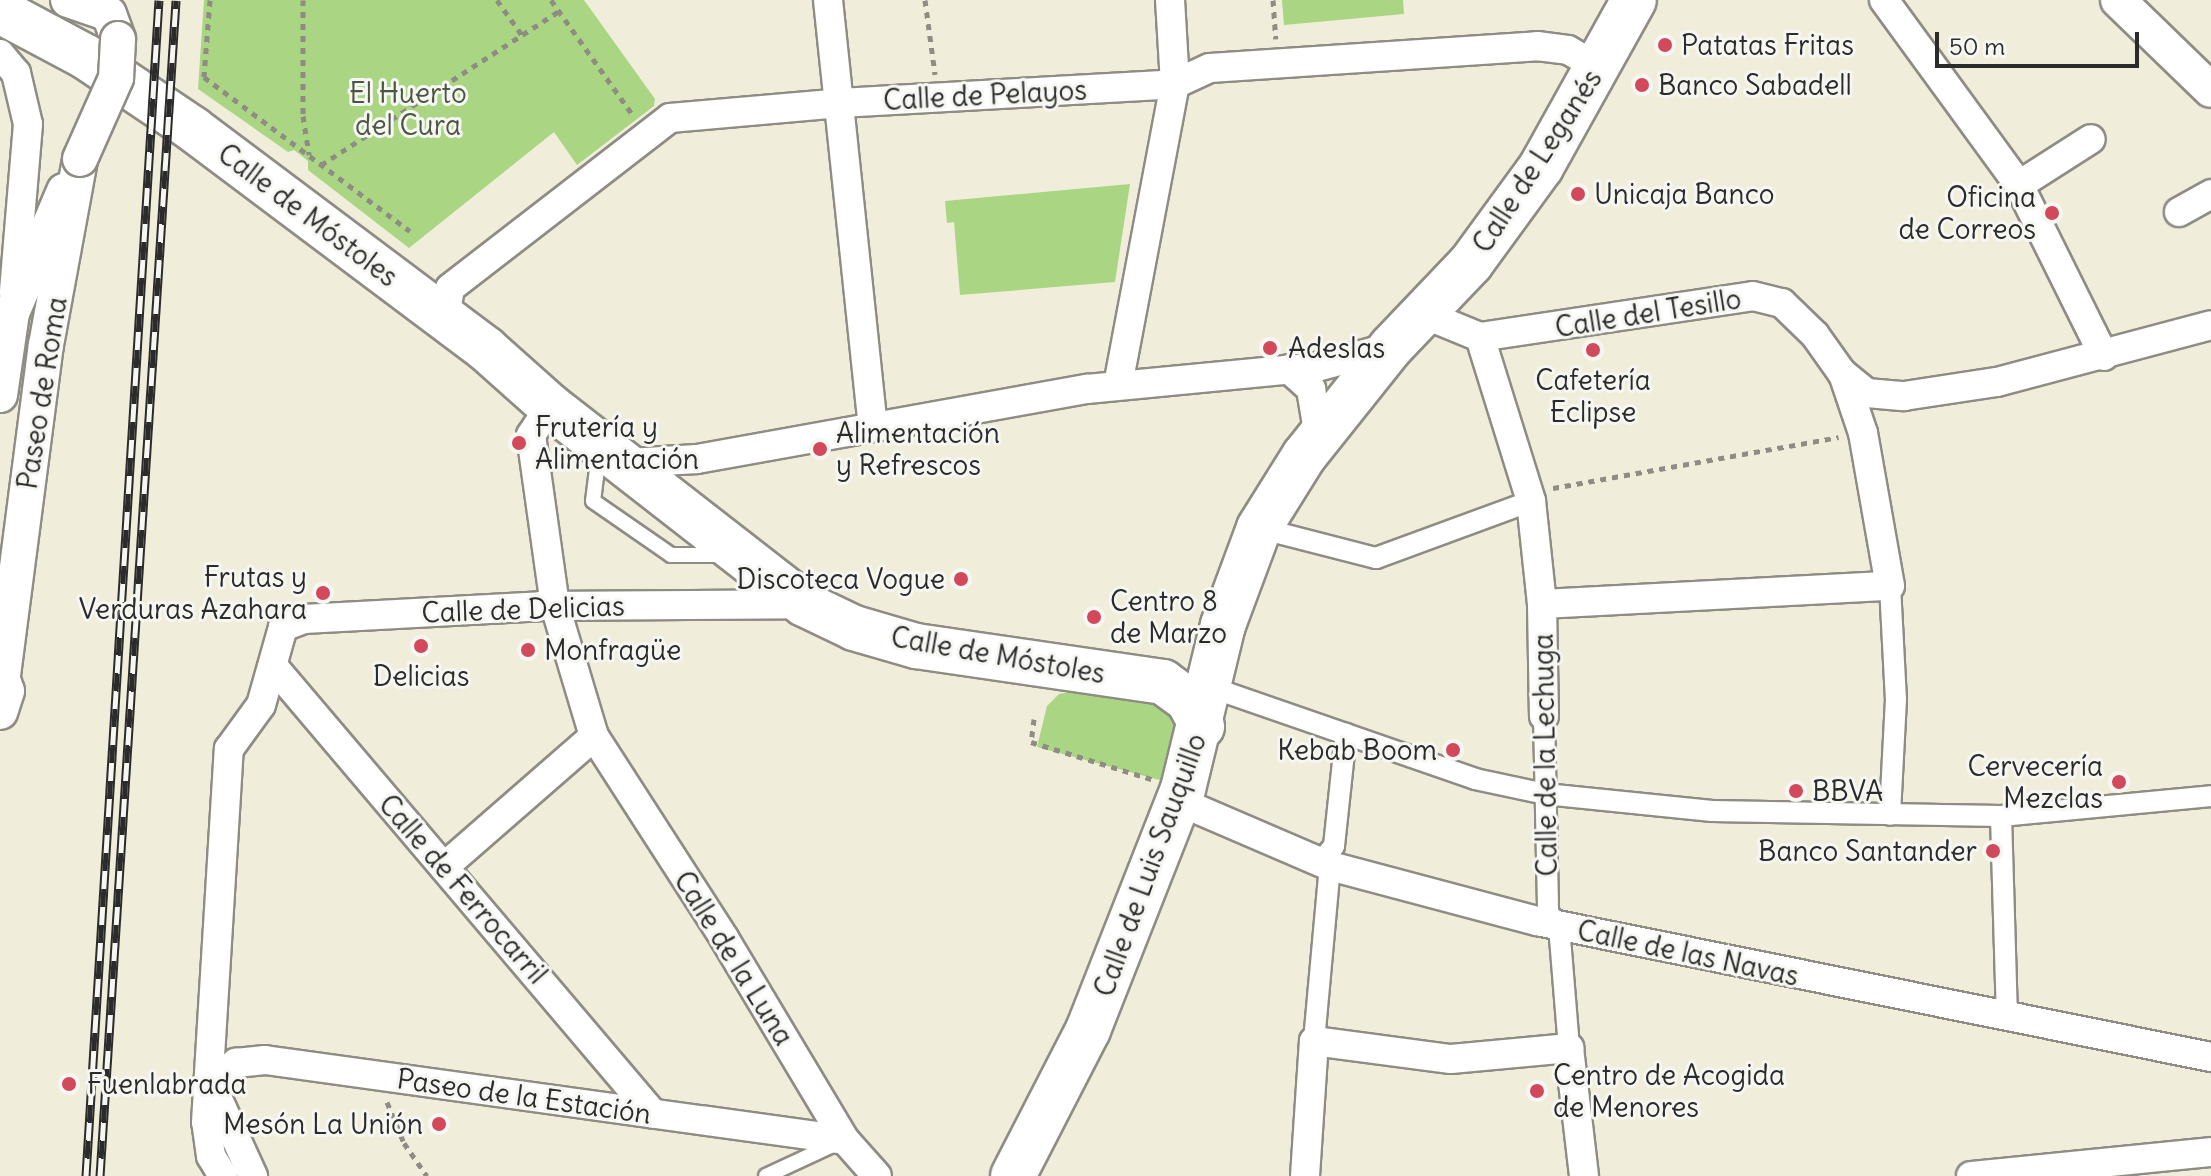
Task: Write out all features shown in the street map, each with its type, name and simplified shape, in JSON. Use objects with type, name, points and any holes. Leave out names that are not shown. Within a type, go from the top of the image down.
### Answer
[{"type":"main road","name":"Calle de Leganés","points":[[1391,347],[1426,315],[1541,167],[1599,68],[1634,0]]},
{"type":"main road","name":"Calle de Móstoles","points":[[0,11],[86,57],[193,129],[445,317],[550,406],[749,556],[804,604],[854,628],[916,646],[1163,682],[1188,700],[1206,706]]},
{"type":"main road","name":"Calle de Luis Sauquillo","points":[[1013,1176],[1088,1030],[1181,795],[1206,706],[1223,625],[1259,528],[1319,437],[1391,347]]},
{"type":"street","points":[[68,0],[109,14],[116,20]]},
{"type":"street","points":[[828,0],[873,426]]},
{"type":"street","points":[[1118,385],[1175,84],[1170,0]]},
{"type":"street","points":[[1884,0],[2019,185],[2104,356]]},
{"type":"street","points":[[2118,0],[2206,75]]},
{"type":"street","name":"Paseo de Roma","points":[[0,395],[4,347],[12,313],[116,78],[116,20]]},
{"type":"street","name":"Calle de Pelayos","points":[[445,317],[450,288],[670,118],[840,103],[1175,84],[1210,68],[1537,46],[1568,50],[1599,68]]},
{"type":"street","points":[[0,54],[16,73],[28,124],[12,313]]},
{"type":"street","points":[[2019,185],[2091,139]]},
{"type":"street","name":"Paseo de Roma","points":[[1,697],[40,391],[80,159]]},
{"type":"street","points":[[2179,212],[2211,194]]},
{"type":"street","name":"Calle del Tesillo","points":[[1480,337],[1753,296],[1782,303],[1815,335],[1842,373]]},
{"type":"street","points":[[1426,315],[1480,337]]},
{"type":"street","points":[[1842,373],[1867,393],[1904,396],[1997,382],[2104,356],[2211,325]]},
{"type":"street","name":"Calle de la Lechuga","points":[[1480,337],[1530,497],[1542,604],[1548,913],[1559,926],[1584,1176]]},
{"type":"street","points":[[4,347],[24,360],[40,391]]},
{"type":"street","points":[[614,452],[697,459],[1118,385],[1317,367],[1391,347]]},
{"type":"street","points":[[1289,369],[1311,389],[1319,437]]},
{"type":"street","points":[[1842,373],[1863,433],[1890,586],[1896,699],[1890,815]]},
{"type":"street","name":"Calle de la Luna","points":[[550,406],[531,435],[555,606],[594,736],[724,938],[845,1140],[877,1176]]},
{"type":"street","points":[[1259,528],[1376,558],[1530,497]]},
{"type":"street","points":[[1542,604],[1890,586]]},
{"type":"street","name":"Calle de Delicias","points":[[273,666],[283,627],[304,619],[555,606],[804,604]]},
{"type":"street","points":[[223,1176],[211,1156],[206,1122],[212,1085],[229,749],[261,705],[273,666]]},
{"type":"street","name":"Calle de Ferrocarril","points":[[273,666],[653,1114]]},
{"type":"street","points":[[1206,706],[1346,734],[1475,779],[1545,794],[1712,811],[2001,816],[2211,796]]},
{"type":"street","points":[[1305,1176],[1326,864],[1334,846],[1346,734]]},
{"type":"street","points":[[444,867],[594,736]]},
{"type":"street","name":"Calle de las Navas","points":[[1181,795],[1326,864],[1559,926],[2007,1019],[2211,1057]]},
{"type":"street","points":[[2001,816],[2007,1019]]},
{"type":"street","points":[[1314,1041],[1451,1059],[1569,1048]]},
{"type":"street","name":"Paseo de la Estación","points":[[212,1085],[236,1063],[265,1060],[845,1140]]},
{"type":"street","points":[[212,1085],[253,1176]]},
{"type":"street","points":[[1971,1176],[2211,1152]]},
{"type":"lane","points":[[766,1176],[845,1140]]},
{"type":"path","points":[[210,0],[204,77],[410,231]]},
{"type":"path","points":[[303,0],[303,116],[309,156]]},
{"type":"path","points":[[497,0],[522,36]]},
{"type":"path","points":[[551,0],[648,137]]},
{"type":"path","points":[[925,0],[939,99]]},
{"type":"path","points":[[1273,0],[1279,64]]},
{"type":"path","points":[[321,165],[559,11]]},
{"type":"path","points":[[1530,497],[1863,433]]},
{"type":"path","points":[[1034,719],[1031,742],[1181,795]]},
{"type":"path","points":[[376,1075],[404,1143],[427,1176]]},
{"type":"green space","name":"El Huerto del Cura","points":[[204,0],[584,0],[655,99],[654,106],[577,165],[554,132],[409,248],[308,170],[308,161],[294,150],[288,152],[198,89]]},
{"type":"green space","points":[[1282,0],[1403,0],[1404,14],[1284,25]]},
{"type":"green space","points":[[1130,184],[1115,282],[960,295],[954,222],[947,223],[945,201]]},
{"type":"green space","points":[[1076,691],[1164,705],[1175,718],[1178,736],[1163,781],[1037,747],[1047,706],[1059,694]]},
{"type":"railway","points":[[86,1176],[159,0]]},
{"type":"railway","points":[[100,1176],[176,0]]},
{"type":"place","name":"Patatas Fritas","points":[[1665,45]]},
{"type":"place","name":"Banco Sabadell","points":[[1642,85]]},
{"type":"place","name":"Unicaja Banco","points":[[1578,194]]},
{"type":"place","name":"Oficina de Correos","points":[[2052,213]]},
{"type":"place","name":"Adeslas","points":[[1270,348]]},
{"type":"place","name":"Cafetería Eclipse","points":[[1593,350]]},
{"type":"place","name":"Frutería y Alimentación","points":[[519,443]]},
{"type":"place","name":"Alimentación y Refrescos","points":[[820,449]]},
{"type":"place","name":"Discoteca Vogue","points":[[961,579]]},
{"type":"place","name":"Frutas y Verduras Azahara","points":[[323,593]]},
{"type":"place","name":"Centro 8 de Marzo","points":[[1094,617]]},
{"type":"place","name":"Delicias","points":[[421,646]]},
{"type":"place","name":"Monfragüe","points":[[528,650]]},
{"type":"place","name":"Kebab Boom","points":[[1453,750]]},
{"type":"place","name":"Cervecería Mezclas","points":[[2119,782]]},
{"type":"place","name":"BBVA","points":[[1796,791]]},
{"type":"place","name":"Banco Santander","points":[[1993,851]]},
{"type":"place","name":"Fuenlabrada","points":[[69,1084]]},
{"type":"place","name":"Centro de Acogida de Menores","points":[[1537,1091]]},
{"type":"place","name":"Mesón La Unión","points":[[439,1124]]}]
